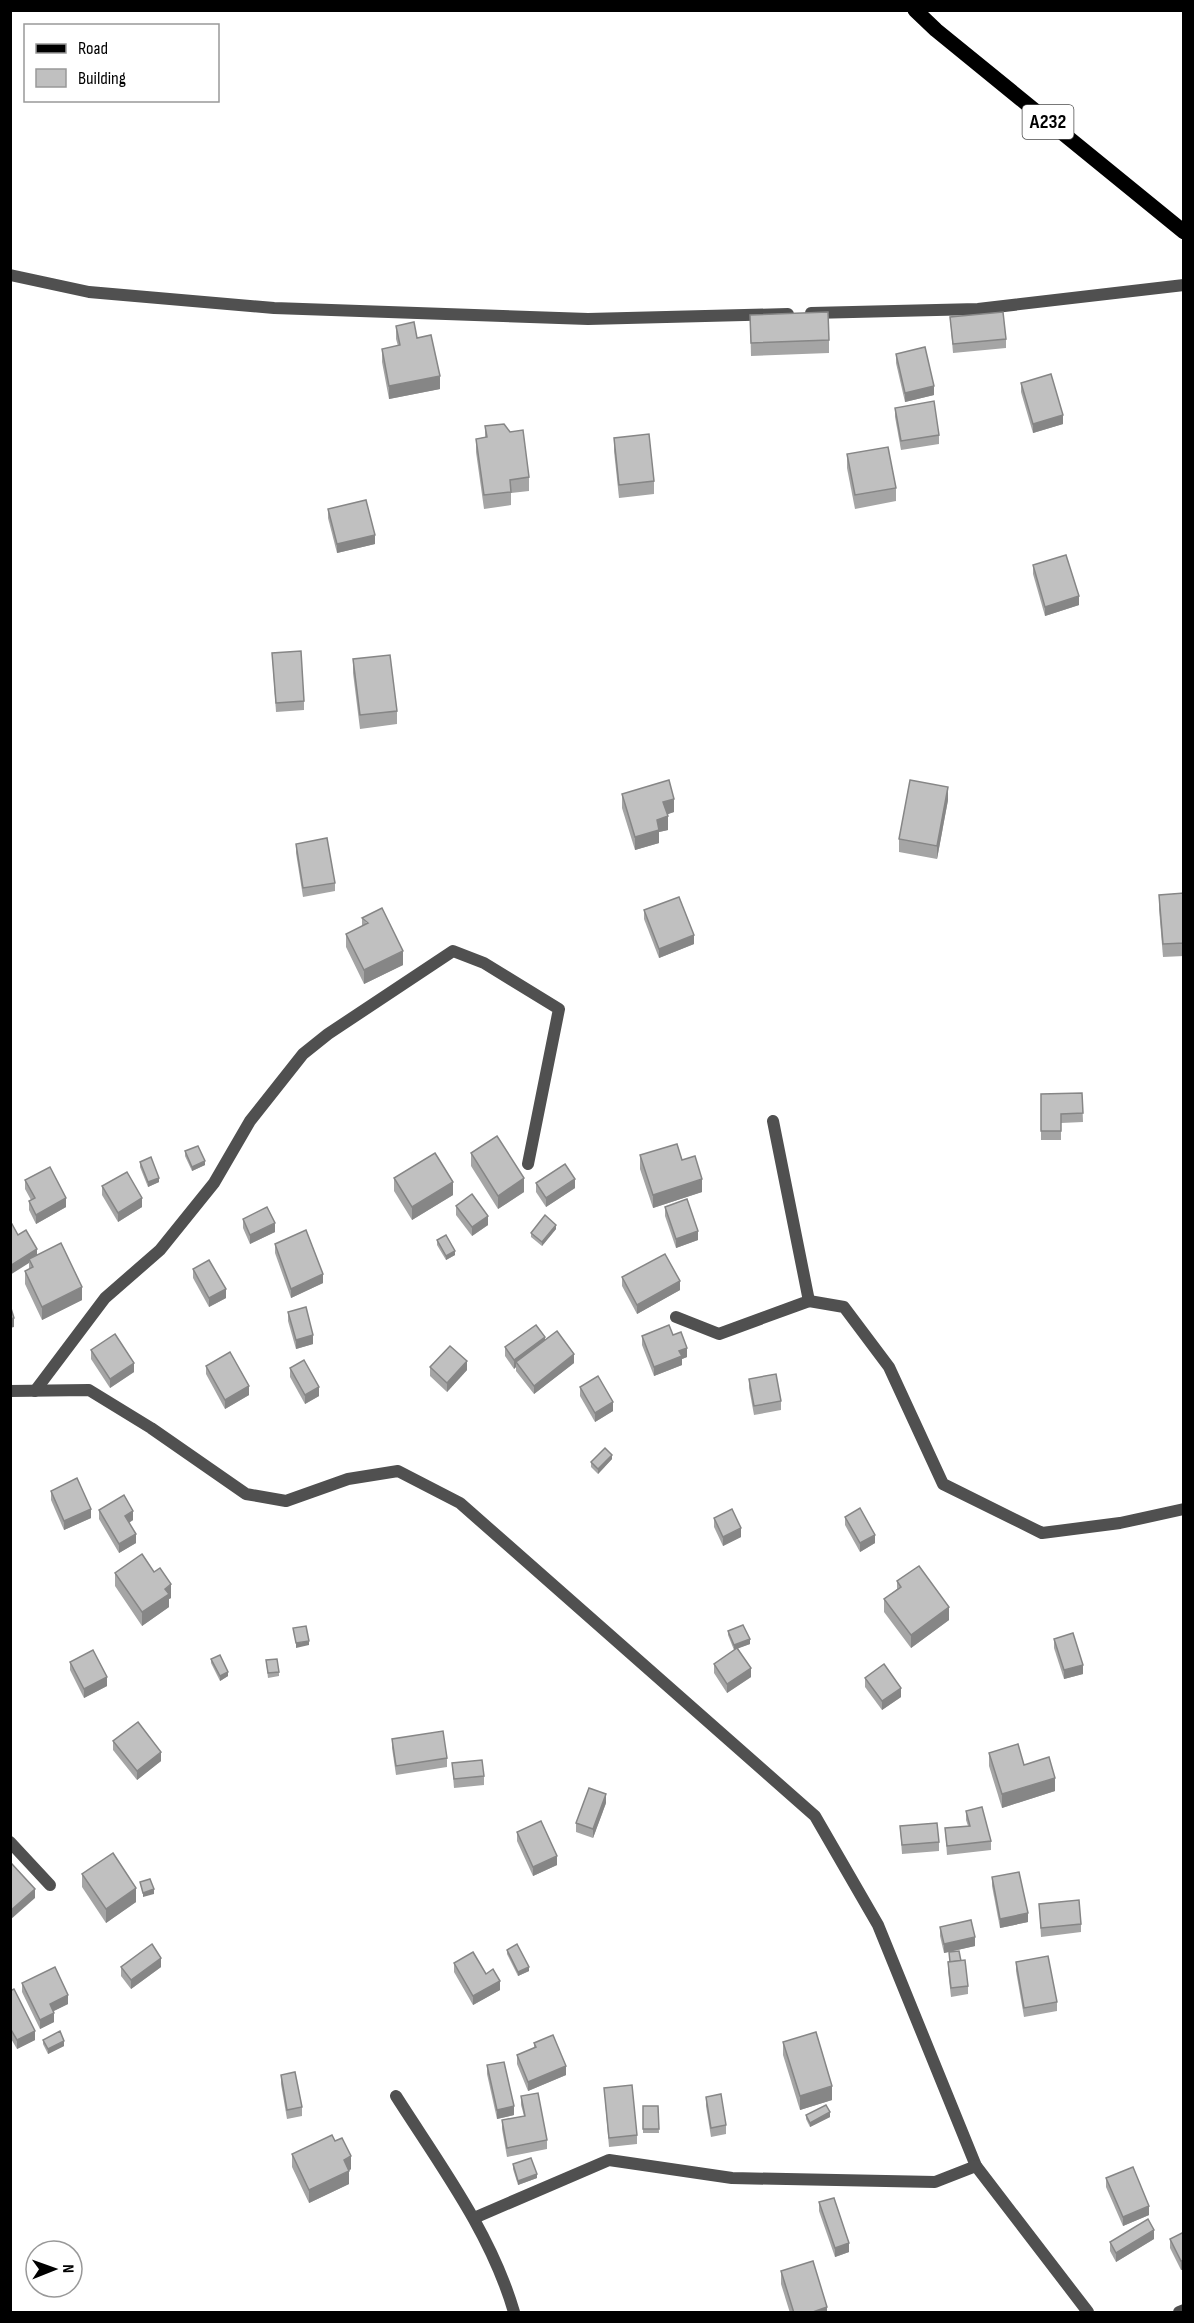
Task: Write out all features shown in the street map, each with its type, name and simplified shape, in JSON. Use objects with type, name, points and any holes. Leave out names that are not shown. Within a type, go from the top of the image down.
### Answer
[{"type":"main road","name":"A232","points":[[915,10],[936,30],[1184,232]]},
{"type":"street","points":[[10,274],[89,292],[274,308],[588,319],[978,309],[1184,285]]},
{"type":"street","points":[[35,1391],[105,1298],[160,1250],[214,1184],[250,1121],[303,1054],[328,1034],[453,951],[484,963],[559,1009],[528,1164]]},
{"type":"street","points":[[772,1120],[809,1301]]},
{"type":"street","points":[[676,1317],[719,1334],[809,1301],[844,1307],[889,1367],[943,1484],[1042,1533],[1120,1523],[1184,1509]]},
{"type":"street","points":[[10,1391],[88,1390],[151,1428],[246,1494],[286,1501],[348,1479],[398,1471],[460,1503],[815,1816],[878,1925],[976,2166],[1088,2313]]},
{"type":"street","points":[[10,1842],[50,1885]]},
{"type":"street","points":[[396,2096],[474,2218],[508,2291],[514,2313]]},
{"type":"street","points":[[474,2218],[609,2160],[732,2178],[935,2182],[976,2166]]},
{"type":"street","points":[[1179,2313],[1184,2310]]},
{"type":"building","points":[[828,312],[829,340],[751,343],[750,315]]},
{"type":"building","points":[[1003,312],[1006,339],[953,344],[950,317]]},
{"type":"building","points":[[414,322],[417,338],[431,335],[440,376],[389,386],[382,349],[400,345],[396,326]]},
{"type":"building","points":[[925,347],[934,386],[905,393],[896,354]]},
{"type":"building","points":[[1051,374],[1063,415],[1033,424],[1021,383]]},
{"type":"building","points":[[934,401],[939,435],[901,441],[895,408]]},
{"type":"building","points":[[504,424],[510,432],[523,430],[529,477],[510,480],[511,492],[484,495],[476,439],[487,437],[485,426]]},
{"type":"building","points":[[649,434],[654,481],[619,485],[614,438]]},
{"type":"building","points":[[888,447],[896,488],[855,495],[847,454]]},
{"type":"building","points":[[366,500],[375,535],[337,544],[328,509]]},
{"type":"building","points":[[1066,555],[1079,596],[1045,607],[1033,565]]},
{"type":"building","points":[[301,651],[304,701],[276,703],[272,653]]},
{"type":"building","points":[[390,655],[397,711],[360,715],[353,659]]},
{"type":"building","points":[[669,780],[674,799],[663,802],[668,816],[657,820],[659,830],[635,837],[622,794]]},
{"type":"building","points":[[910,780],[948,787],[937,846],[899,839]]},
{"type":"building","points":[[327,838],[335,883],[303,888],[296,844]]},
{"type":"building","points":[[1184,893],[1184,943],[1163,944],[1159,895]]},
{"type":"building","points":[[679,897],[694,935],[659,949],[644,910]]},
{"type":"building","points":[[382,908],[403,951],[364,970],[346,934],[368,923],[362,918]]},
{"type":"building","points":[[1082,1093],[1083,1113],[1061,1114],[1061,1131],[1041,1131],[1041,1094]]},
{"type":"building","points":[[497,1136],[524,1178],[498,1196],[471,1153]]},
{"type":"building","points":[[677,1144],[682,1160],[695,1156],[702,1179],[653,1195],[640,1155]]},
{"type":"building","points":[[198,1146],[205,1161],[192,1167],[185,1151]]},
{"type":"building","points":[[435,1153],[453,1182],[412,1207],[394,1178]]},
{"type":"building","points":[[151,1157],[159,1178],[148,1182],[140,1162]]},
{"type":"building","points":[[565,1164],[575,1179],[546,1198],[536,1183]]},
{"type":"building","points":[[50,1167],[66,1198],[36,1215],[29,1201],[35,1198],[25,1180]]},
{"type":"building","points":[[127,1172],[142,1198],[118,1213],[102,1186]]},
{"type":"building","points":[[472,1194],[488,1216],[472,1227],[456,1206]]},
{"type":"building","points":[[687,1199],[698,1231],[676,1239],[665,1207]]},
{"type":"building","points":[[267,1207],[275,1223],[250,1235],[243,1219]]},
{"type":"building","points":[[545,1215],[556,1225],[542,1242],[531,1233]]},
{"type":"building","points":[[12,1224],[18,1235],[26,1230],[37,1249],[10,1266],[10,1225]]},
{"type":"building","points":[[306,1230],[323,1274],[291,1289],[275,1244]]},
{"type":"building","points":[[446,1235],[455,1251],[446,1256],[437,1240]]},
{"type":"building","points":[[61,1243],[82,1287],[42,1307],[25,1271],[33,1267],[29,1259]]},
{"type":"building","points":[[665,1254],[680,1281],[637,1305],[622,1277]]},
{"type":"building","points":[[209,1260],[226,1289],[209,1298],[193,1269]]},
{"type":"building","points":[[10,1305],[14,1318],[10,1319]]},
{"type":"building","points":[[306,1307],[313,1335],[296,1340],[288,1312]]},
{"type":"building","points":[[536,1325],[545,1337],[514,1360],[505,1347]]},
{"type":"building","points":[[669,1325],[673,1335],[681,1332],[687,1348],[679,1351],[682,1356],[654,1367],[642,1336]]},
{"type":"building","points":[[557,1331],[574,1354],[534,1386],[516,1362]]},
{"type":"building","points":[[115,1334],[134,1363],[110,1379],[91,1350]]},
{"type":"building","points":[[450,1346],[467,1361],[447,1383],[430,1367]]},
{"type":"building","points":[[230,1352],[249,1386],[225,1400],[206,1366]]},
{"type":"building","points":[[304,1360],[319,1387],[305,1395],[290,1368]]},
{"type":"building","points":[[776,1374],[781,1401],[754,1406],[749,1379]]},
{"type":"building","points":[[598,1376],[613,1402],[595,1413],[580,1387]]},
{"type":"building","points":[[605,1448],[612,1455],[598,1469],[591,1462]]},
{"type":"building","points":[[77,1478],[91,1509],[64,1521],[51,1491]]},
{"type":"building","points":[[124,1495],[133,1511],[125,1516],[136,1534],[119,1544],[99,1510]]},
{"type":"building","points":[[860,1508],[875,1535],[860,1543],[845,1517]]},
{"type":"building","points":[[732,1509],[741,1528],[723,1537],[714,1518]]},
{"type":"building","points":[[142,1554],[154,1572],[160,1568],[171,1584],[165,1589],[169,1594],[142,1612],[115,1573]]},
{"type":"building","points":[[919,1566],[949,1607],[911,1635],[884,1599],[901,1587],[897,1581]]},
{"type":"building","points":[[743,1625],[750,1639],[734,1645],[728,1631]]},
{"type":"building","points":[[306,1626],[309,1641],[296,1643],[293,1628]]},
{"type":"building","points":[[1073,1633],[1083,1665],[1064,1670],[1054,1639]]},
{"type":"building","points":[[737,1648],[751,1668],[727,1684],[714,1664]]},
{"type":"building","points":[[93,1650],[107,1677],[84,1689],[70,1662]]},
{"type":"building","points":[[220,1655],[228,1672],[220,1676],[211,1659]]},
{"type":"building","points":[[277,1659],[279,1672],[268,1673],[266,1660]]},
{"type":"building","points":[[884,1664],[901,1688],[882,1701],[865,1678]]},
{"type":"building","points":[[138,1722],[161,1752],[137,1771],[113,1741]]},
{"type":"building","points":[[443,1731],[447,1758],[396,1766],[392,1739]]},
{"type":"building","points":[[1018,1744],[1024,1765],[1049,1757],[1055,1778],[1002,1794],[989,1753]]},
{"type":"building","points":[[482,1760],[484,1776],[454,1779],[452,1763]]},
{"type":"building","points":[[589,1788],[606,1794],[593,1829],[576,1823]]},
{"type":"building","points":[[982,1807],[991,1841],[947,1846],[945,1828],[970,1826],[966,1811]]},
{"type":"building","points":[[541,1821],[557,1856],[533,1867],[517,1832]]},
{"type":"building","points":[[937,1823],[939,1842],[902,1845],[900,1826]]},
{"type":"building","points":[[113,1853],[136,1888],[106,1909],[82,1874]]},
{"type":"building","points":[[12,1864],[35,1889],[10,1911],[10,1865]]},
{"type":"building","points":[[1019,1872],[1028,1913],[1000,1919],[992,1877]]},
{"type":"building","points":[[150,1879],[154,1889],[143,1893],[140,1882]]},
{"type":"building","points":[[1079,1900],[1081,1924],[1041,1928],[1039,1904]]},
{"type":"building","points":[[971,1920],[975,1937],[944,1944],[940,1927]]},
{"type":"building","points":[[152,1944],[161,1958],[131,1980],[121,1967]]},
{"type":"building","points":[[517,1944],[529,1967],[518,1972],[507,1950]]},
{"type":"building","points":[[959,1951],[961,1961],[950,1962],[949,1952]]},
{"type":"building","points":[[473,1952],[486,1974],[493,1969],[500,1981],[473,1996],[454,1963]]},
{"type":"building","points":[[1048,1956],[1057,2002],[1024,2008],[1016,1962]]},
{"type":"building","points":[[965,1960],[968,1986],[951,1988],[948,1962]]},
{"type":"building","points":[[55,1967],[68,1995],[50,2004],[54,2013],[40,2020],[22,1983]]},
{"type":"building","points":[[14,1989],[35,2031],[17,2040],[10,2028],[10,1991]]},
{"type":"building","points":[[60,2031],[64,2041],[48,2049],[43,2040]]},
{"type":"building","points":[[816,2032],[832,2086],[800,2096],[783,2042]]},
{"type":"building","points":[[553,2035],[566,2066],[528,2082],[517,2055],[536,2047],[534,2043]]},
{"type":"building","points":[[504,2062],[514,2106],[497,2110],[487,2065]]},
{"type":"building","points":[[295,2072],[302,2107],[287,2110],[281,2075]]},
{"type":"building","points":[[632,2085],[637,2135],[609,2138],[604,2088]]},
{"type":"building","points":[[538,2093],[547,2140],[507,2148],[502,2120],[525,2116],[521,2096]]},
{"type":"building","points":[[721,2094],[726,2125],[711,2128],[706,2097]]},
{"type":"building","points":[[826,2105],[830,2112],[810,2123],[806,2115]]},
{"type":"building","points":[[643,2106],[658,2106],[659,2129],[643,2129]]},
{"type":"building","points":[[332,2135],[335,2141],[342,2138],[351,2156],[344,2160],[349,2171],[309,2190],[292,2154]]},
{"type":"building","points":[[531,2158],[537,2174],[518,2181],[513,2164]]},
{"type":"building","points":[[1133,2167],[1149,2206],[1123,2217],[1106,2178]]},
{"type":"building","points":[[834,2198],[849,2243],[835,2248],[819,2202]]},
{"type":"building","points":[[1148,2219],[1154,2230],[1116,2253],[1110,2242]]},
{"type":"building","points":[[1184,2232],[1184,2260],[1181,2261],[1170,2239]]},
{"type":"building","points":[[813,2261],[827,2307],[810,2313],[794,2313],[781,2271]]}]
